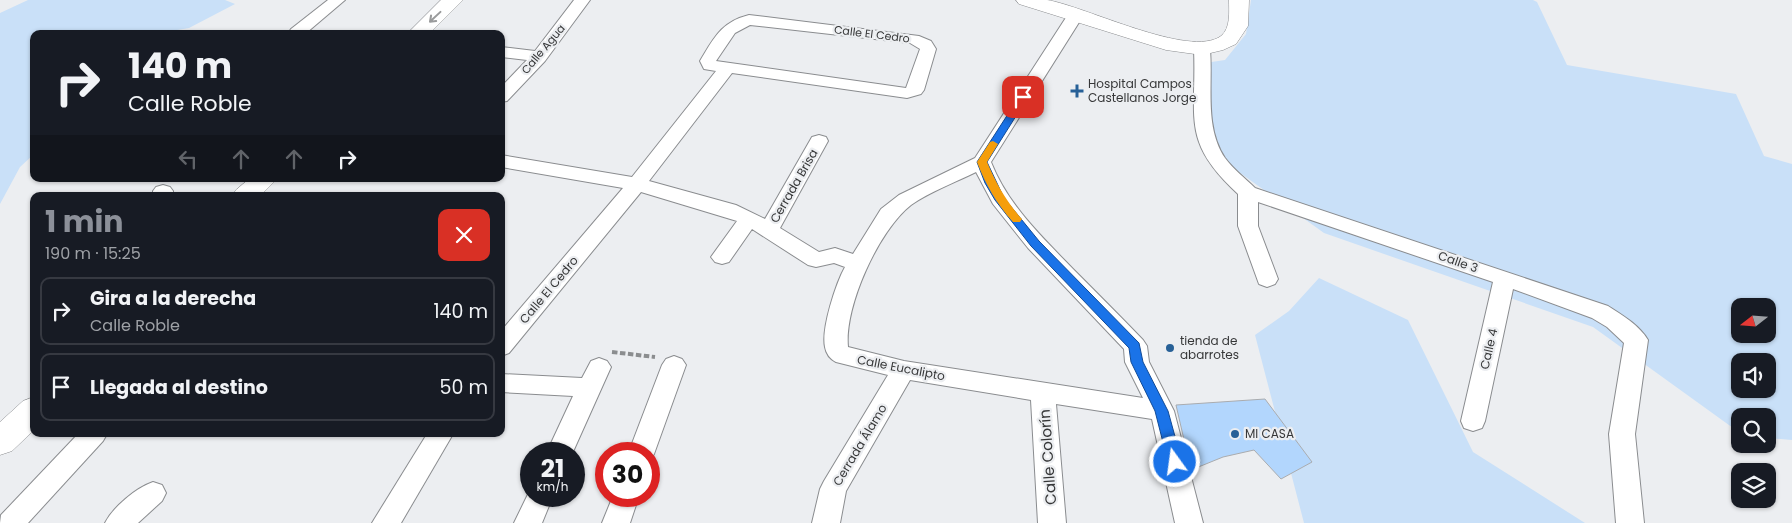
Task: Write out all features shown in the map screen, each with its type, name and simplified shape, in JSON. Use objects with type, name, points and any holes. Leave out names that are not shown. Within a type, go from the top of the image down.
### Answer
[{"type":"main road","points":[[421,30],[453,0]]},
{"type":"main road","points":[[442,30],[473,0]]},
{"type":"main road","points":[[1026,0],[1173,46],[1202,49],[1216,46],[1229,40],[1238,26],[1239,0]]},
{"type":"main road","points":[[249,192],[261,182]]},
{"type":"main road","points":[[268,192],[279,182]]},
{"type":"main road","points":[[0,420],[30,394]]},
{"type":"main road","points":[[0,442],[30,414]]},
{"type":"street","points":[[299,30],[336,0]]},
{"type":"street","name":"Calle Agua","points":[[505,93],[539,57],[582,0]]},
{"type":"street","points":[[1075,16],[982,162],[990,183],[1000,200],[1035,243],[1135,346],[1137,362],[1162,411],[1189,523]]},
{"type":"street","name":"Calle El Cedro","points":[[749,20],[914,39],[925,44],[928,49],[915,90],[907,94],[726,69],[710,65],[708,61],[732,26],[749,20]]},
{"type":"street","name":"Calle 3","points":[[1202,49],[1204,69],[1202,112],[1205,137],[1217,162],[1248,192],[1505,278],[1600,312],[1615,321],[1636,340],[1622,434],[1630,523]]},
{"type":"street","points":[[505,53],[539,57]]},
{"type":"street","name":"Calle El Cedro","points":[[505,341],[637,184],[726,69]]},
{"type":"street","name":"Cerrada Brisa","points":[[769,230],[819,141]]},
{"type":"street","points":[[505,162],[637,184],[729,210],[749,218],[816,260],[835,255],[857,264]]},
{"type":"street","name":"Calle Eucalipto","points":[[982,162],[906,199],[888,214],[857,264],[839,314],[836,346],[838,353],[904,370],[1162,411]]},
{"type":"street","points":[[1248,192],[1248,226],[1267,279]]},
{"type":"street","points":[[722,257],[749,218]]},
{"type":"street","name":"Calle 4","points":[[1473,421],[1505,278]]},
{"type":"street","points":[[646,442],[674,365]]},
{"type":"street","name":"Cerrada Álamo","points":[[826,523],[833,489],[904,370]]},
{"type":"street","points":[[505,383],[594,377],[564,442]]},
{"type":"street","name":"Calle Colorín","points":[[1043,392],[1052,523]]},
{"type":"street","points":[[11,523],[91,437]]},
{"type":"street","points":[[386,523],[438,437]]},
{"type":"street","points":[[119,523],[153,493]]},
{"type":"street","points":[[528,523],[535,507]]},
{"type":"street","points":[[616,523],[622,507]]},
{"type":"path","points":[[594,377],[610,352],[669,358],[674,365]]},
{"type":"shaded area","points":[[28,0],[225,0],[235,4],[189,28],[177,30],[30,30],[30,158],[20,167],[0,204],[0,13]]},
{"type":"shaded area","points":[[1251,0],[1533,0],[1537,2],[1567,65],[1736,94],[1764,156],[1792,164],[1792,440],[1776,439],[1776,408],[1731,408],[1731,427],[1593,327],[1324,233],[1215,155],[1198,64],[1225,60],[1246,34]]},
{"type":"shaded area","points":[[1319,278],[1408,320],[1473,452],[1585,523],[1304,523],[1255,335],[1289,311]]},
{"type":"building","name":"MI CASA","points":[[1265,399],[1312,462],[1281,479],[1254,450],[1223,457],[1191,470],[1176,405]]},
{"type":"slow traffic","points":[[993,144],[982,162],[990,183],[1000,200],[1016,219]]},
{"type":"place","name":"Hospital Campos Castellanos Jorge","points":[[1077,91]]},
{"type":"place","name":"tienda de abarrotes","points":[[1170,348]]},
{"type":"place","name":"MI CASA","points":[[1235,434]]},
{"type":"route","points":[[1023,97],[982,162],[990,183],[1000,200],[1035,243],[1135,346],[1137,362],[1162,411],[1175,462]]}]
